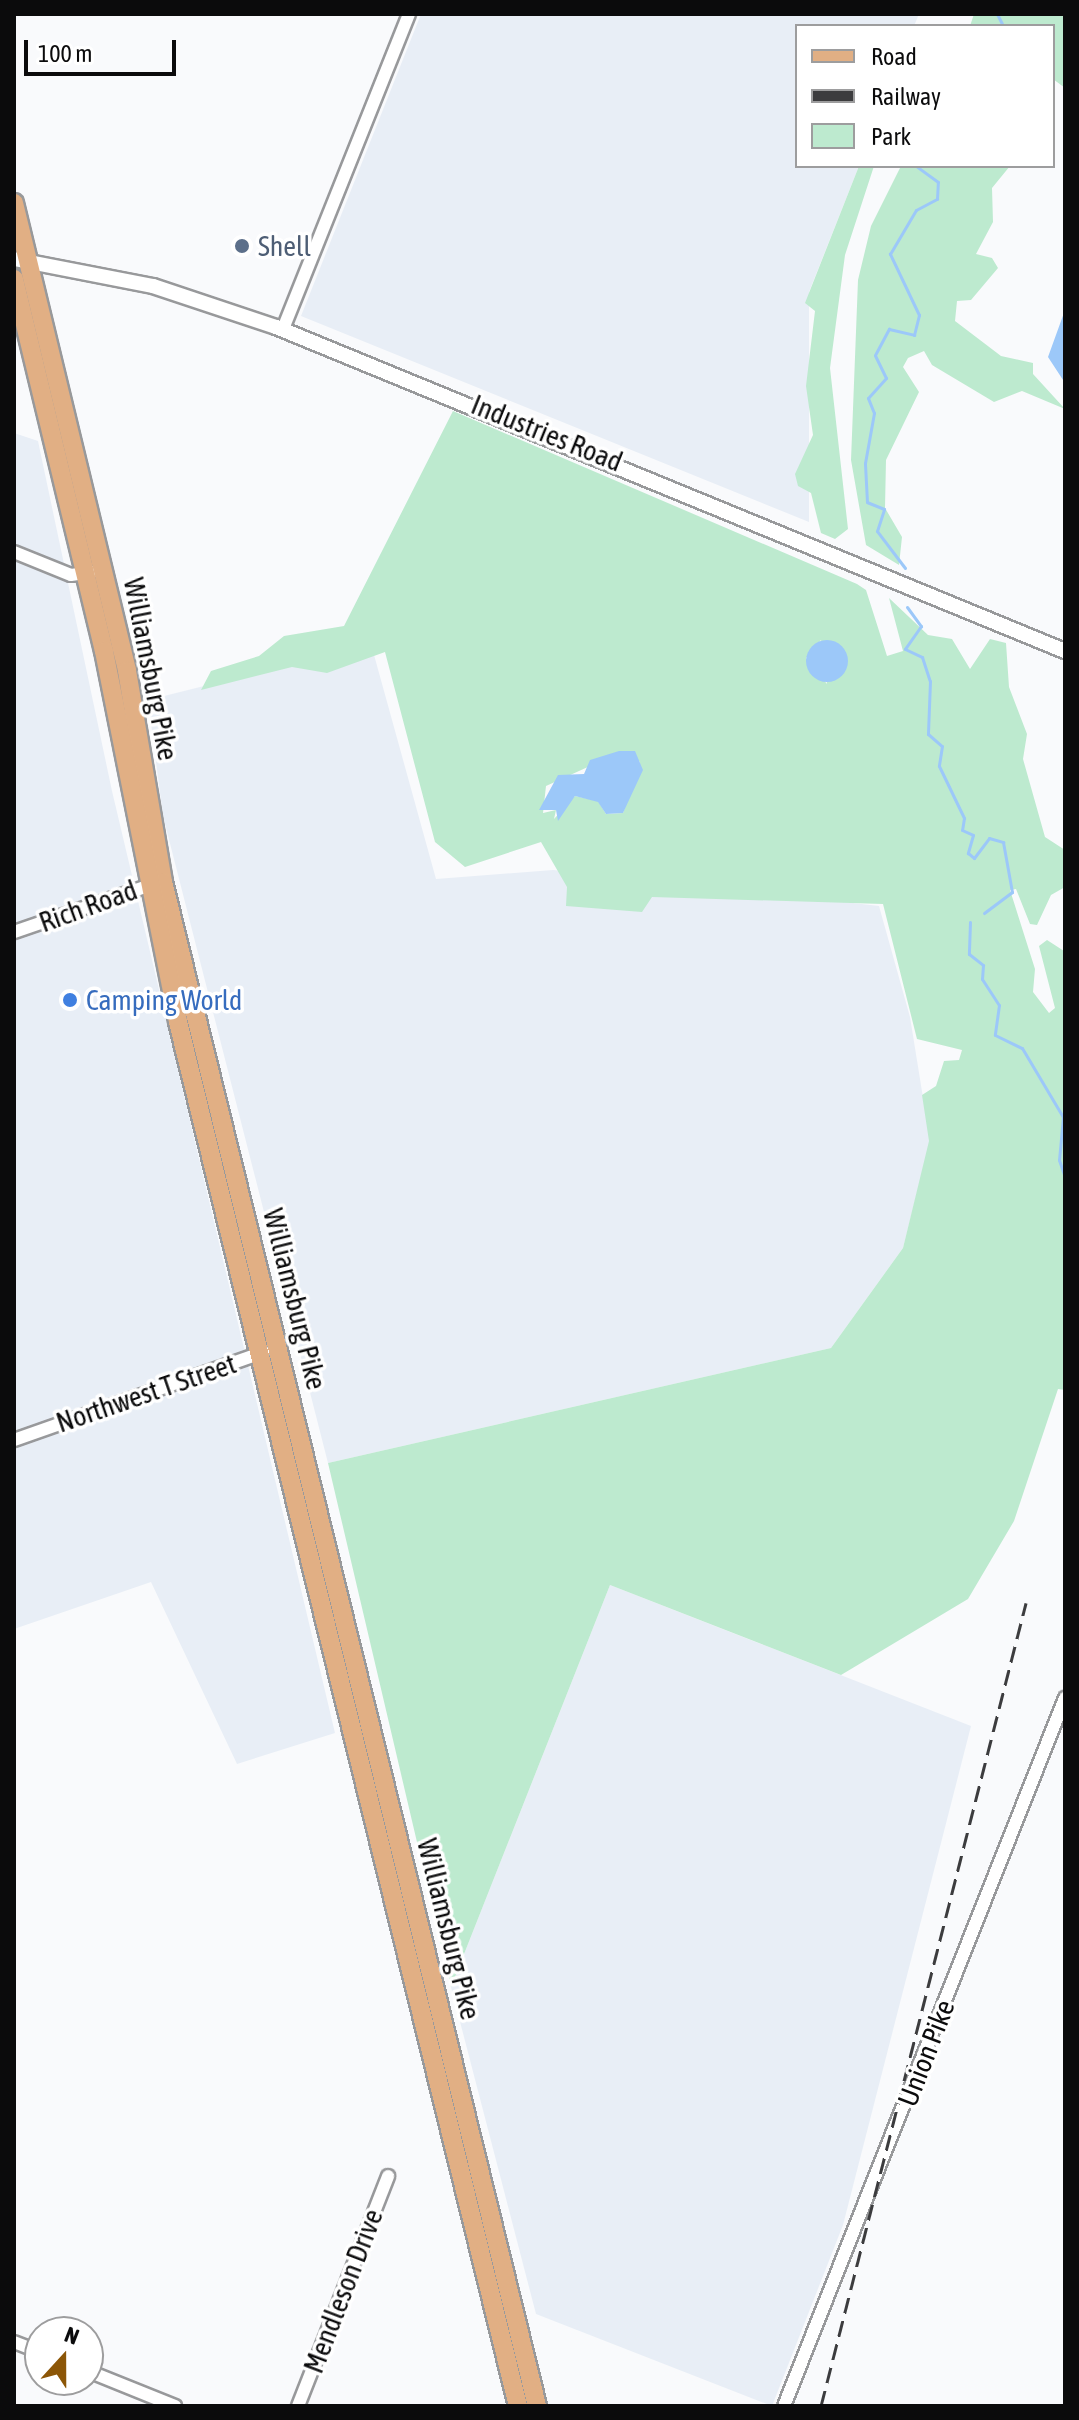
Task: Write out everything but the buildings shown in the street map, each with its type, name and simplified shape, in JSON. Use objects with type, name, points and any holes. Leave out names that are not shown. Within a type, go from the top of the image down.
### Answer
[{"type":"main road","name":"Williamsburg Pike","points":[[14,203],[22,261],[94,572],[154,883],[258,1354],[518,2406]]},
{"type":"main road","name":"Williamsburg Pike","points":[[14,279],[94,572]]},
{"type":"main road","name":"Williamsburg Pike","points":[[154,883],[278,1348],[537,2406]]},
{"type":"street","points":[[283,329],[409,14]]},
{"type":"street","name":"Industries Road","points":[[22,261],[153,286],[283,329],[1065,651]]},
{"type":"street","points":[[14,552],[71,575],[94,572]]},
{"type":"street","name":"Rich Road","points":[[14,932],[154,883]]},
{"type":"street","name":"Northwest T Street","points":[[14,1440],[278,1348]]},
{"type":"street","name":"Union Pike","points":[[784,2406],[1065,1698]]},
{"type":"street","name":"Mendleson Drive","points":[[298,2406],[388,2176]]},
{"type":"street","points":[[104,2377],[175,2406]]},
{"type":"shaded area","points":[[421,14],[919,14],[915,24],[795,24],[795,168],[858,168],[809,292],[809,522],[301,316]]},
{"type":"shaded area","points":[[14,433],[38,441],[112,791],[335,1733],[237,1764],[151,1582],[14,1629]]},
{"type":"shaded area","points":[[371,644],[436,879],[553,870],[879,906],[910,1017],[930,1141],[903,1248],[831,1348],[328,1463],[163,816],[148,700]]},
{"type":"shaded area","points":[[610,1585],[971,1726],[843,2225],[772,2406],[536,2314],[451,1987]]},
{"type":"green space","points":[[974,14],[1065,14],[1065,88],[1055,80],[1055,24],[971,24]]},
{"type":"green space","points":[[858,168],[873,168],[845,255],[830,368],[848,529],[835,539],[821,533],[811,493],[798,486],[795,474],[813,435],[806,386],[815,311],[805,303]]},
{"type":"green space","points":[[900,168],[1008,168],[992,188],[993,222],[976,254],[992,258],[998,268],[971,300],[957,301],[955,321],[1001,356],[1033,363],[1033,374],[1065,409],[1022,391],[994,402],[932,365],[924,351],[908,358],[903,367],[919,392],[886,460],[885,508],[902,537],[899,565],[866,545],[851,460],[858,280],[871,226]]},
{"type":"green space","points":[[453,411],[857,584],[866,590],[887,656],[903,651],[889,598],[928,635],[952,639],[970,669],[990,639],[1006,643],[1009,687],[1027,734],[1023,759],[1045,837],[1065,850],[1065,887],[1051,895],[1037,925],[1030,924],[1016,889],[1010,890],[1035,969],[1033,992],[1049,1013],[1055,1008],[1039,946],[1047,940],[1064,951],[1065,1390],[1058,1389],[1014,1521],[968,1599],[841,1675],[610,1585],[451,1987],[328,1463],[831,1348],[903,1248],[929,1141],[922,1095],[936,1086],[944,1061],[959,1060],[962,1050],[917,1039],[883,904],[652,897],[642,912],[566,906],[567,887],[541,842],[465,867],[435,842],[385,652],[327,673],[292,667],[201,690],[211,671],[259,656],[284,636],[344,626]],"holes":[[[821,640],[827,684],[806,658]],[[623,751],[640,762],[623,813],[606,814],[598,801],[575,796],[554,819],[556,810],[543,813],[546,786]]]},
{"type":"water","points":[[1065,310],[1064,379],[1065,383],[1048,357]]},
{"type":"water","points":[[827,640],[842,646],[848,661],[842,676],[827,682],[812,676],[806,661],[812,646]]},
{"type":"water","points":[[619,751],[635,751],[643,770],[623,813],[606,814],[598,802],[575,796],[558,821],[556,810],[539,810],[558,775],[584,774],[590,760]]},
{"type":"waterway","points":[[997,14],[1002,24]]},
{"type":"waterway","points":[[905,568],[877,531],[884,509],[867,502],[865,463],[874,413],[868,398],[886,378],[875,355],[889,329],[914,335],[919,315],[890,254],[916,210],[937,199],[938,182],[919,168]]},
{"type":"waterway","points":[[907,607],[921,626],[905,649],[922,657],[930,681],[928,734],[942,746],[939,766],[964,818],[962,830],[973,835],[968,853],[974,858],[989,838],[1003,842],[1012,892],[984,913]]},
{"type":"waterway","points":[[970,922],[969,954],[983,965],[982,979],[999,1005],[995,1035],[1022,1048],[1063,1117],[1059,1160],[1065,1177]]},
{"type":"railway","points":[[821,2406],[1026,1603]]},
{"type":"place","name":"Shell","points":[[242,246]]},
{"type":"place","name":"Camping World","points":[[70,1000]]}]
